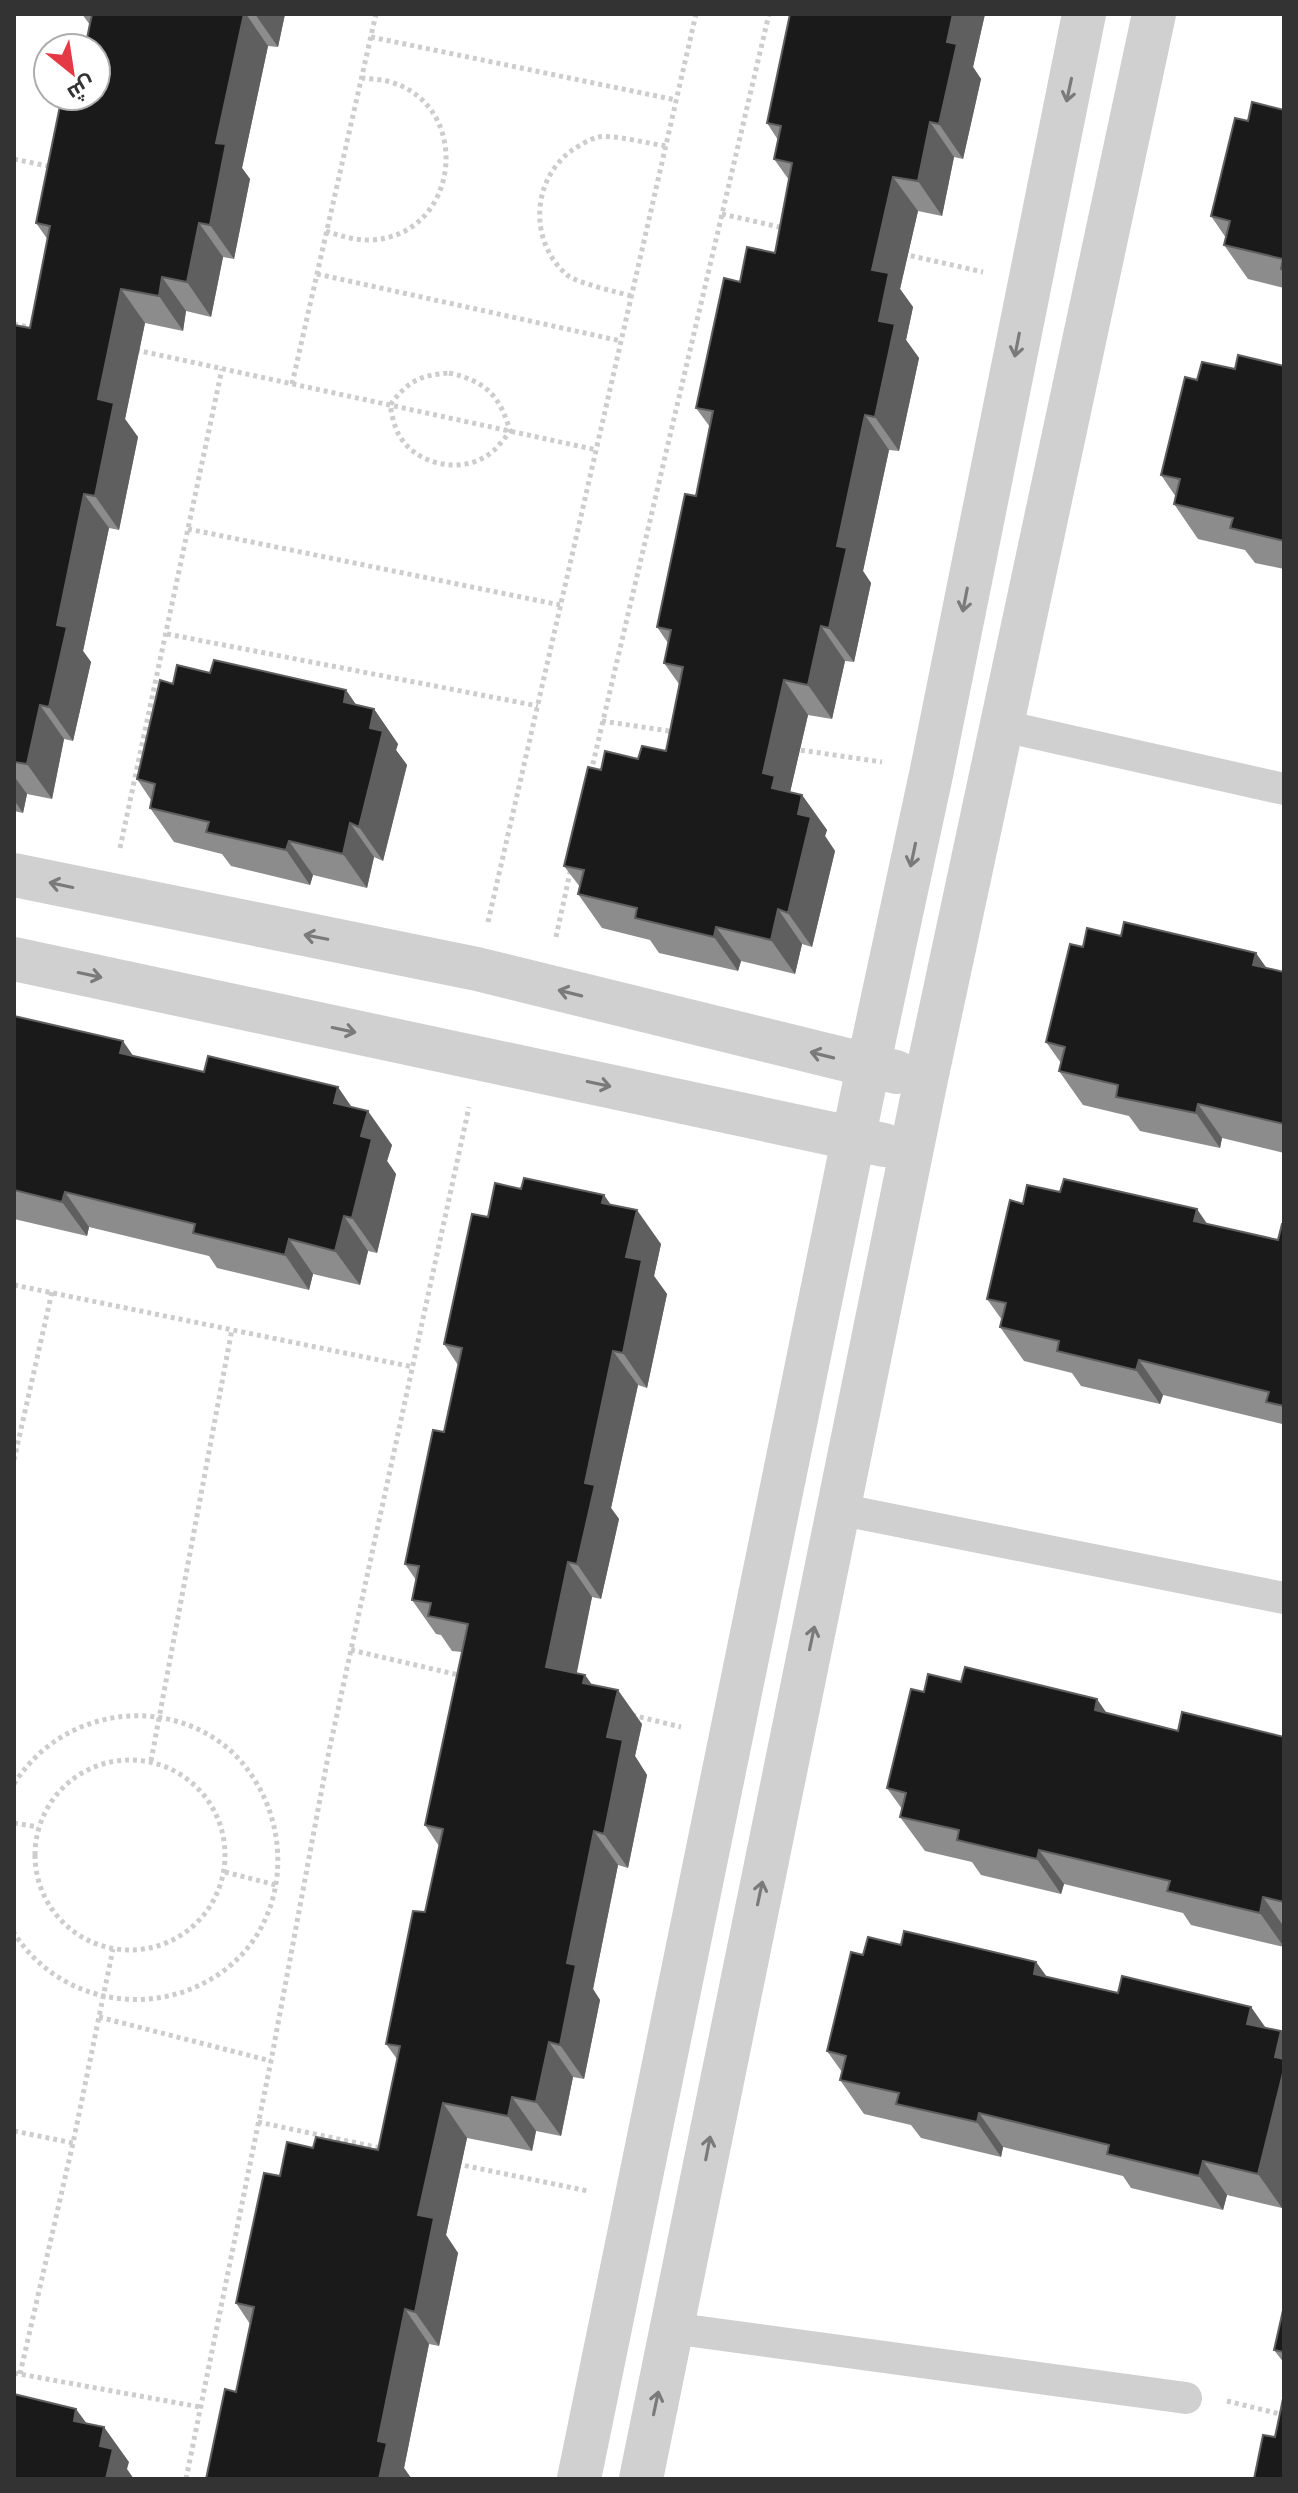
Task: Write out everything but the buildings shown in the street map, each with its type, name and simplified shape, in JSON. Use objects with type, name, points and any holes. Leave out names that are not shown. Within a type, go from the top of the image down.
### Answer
[{"type":"street","points":[[579,2479],[868,1067],[932,770],[1084,14]]},
{"type":"street","points":[[641,2479],[911,1151],[1154,14]]},
{"type":"street","points":[[14,875],[477,969],[926,1079]]},
{"type":"street","points":[[14,959],[911,1151]]},
{"type":"lane","points":[[1003,726],[1284,789]]},
{"type":"lane","points":[[838,1509],[1284,1598]]},
{"type":"lane","points":[[671,2328],[1186,2398]]},
{"type":"path","points":[[292,384],[376,14]]},
{"type":"path","points":[[477,969],[696,14]]},
{"type":"path","points":[[589,784],[769,14]]},
{"type":"path","points":[[371,37],[676,100]]},
{"type":"path","points":[[326,231],[360,239],[391,236],[410,227],[426,214],[438,197],[445,177],[447,157],[444,136],[435,117],[422,101],[405,88],[386,81],[362,78]]},
{"type":"path","points":[[631,296],[570,277],[555,261],[544,242],[539,220],[541,198],[549,177],[562,158],[589,141],[599,137],[666,146]]},
{"type":"path","points":[[14,159],[66,170]]},
{"type":"path","points":[[722,214],[799,231]]},
{"type":"path","points":[[891,252],[1029,282]]},
{"type":"path","points":[[317,274],[621,341]]},
{"type":"path","points":[[14,324],[48,331]]},
{"type":"path","points":[[135,350],[597,450]]},
{"type":"path","points":[[110,896],[222,369]]},
{"type":"path","points":[[390,405],[402,388],[416,379],[449,373],[482,384],[495,396],[504,410],[510,431]]},
{"type":"path","points":[[390,405],[400,436],[413,452],[430,462],[451,465],[471,463],[489,454],[510,431]]},
{"type":"path","points":[[188,529],[560,605]]},
{"type":"path","points":[[167,634],[538,706]]},
{"type":"path","points":[[602,721],[681,733]]},
{"type":"path","points":[[790,749],[932,770]]},
{"type":"path","points":[[545,987],[572,862]]},
{"type":"path","points":[[186,2479],[351,1650],[480,1059]]},
{"type":"path","points":[[14,1285],[413,1367]]},
{"type":"path","points":[[14,1460],[52,1292]]},
{"type":"path","points":[[151,1761],[232,1329]]},
{"type":"path","points":[[351,1650],[475,1679]]},
{"type":"path","points":[[626,1714],[731,1738]]},
{"type":"path","points":[[14,1784],[39,1754],[82,1725],[107,1718],[133,1716],[159,1717],[184,1723],[207,1733],[237,1757],[260,1787],[271,1810],[279,1860],[269,1908],[245,1951],[227,1968],[186,1992],[138,2001],[103,1996],[69,1984],[48,1971],[30,1955],[14,1933]]},
{"type":"path","points":[[123,1760],[151,1761],[178,1772],[201,1790],[218,1815],[226,1842],[225,1872],[217,1895],[203,1917],[185,1934],[163,1945],[138,1951],[113,1949],[88,1941],[65,1927],[48,1905],[38,1881],[34,1854],[38,1827],[50,1801],[70,1781],[95,1766],[123,1760]]},
{"type":"path","points":[[14,1823],[38,1827]]},
{"type":"path","points":[[225,1872],[276,1885]]},
{"type":"path","points":[[113,1949],[73,2143],[17,2374],[200,2407]]},
{"type":"path","points":[[99,2017],[271,2061]]},
{"type":"path","points":[[258,2122],[387,2149]]},
{"type":"path","points":[[14,2131],[73,2143]]},
{"type":"path","points":[[448,2162],[636,2201]]}]
